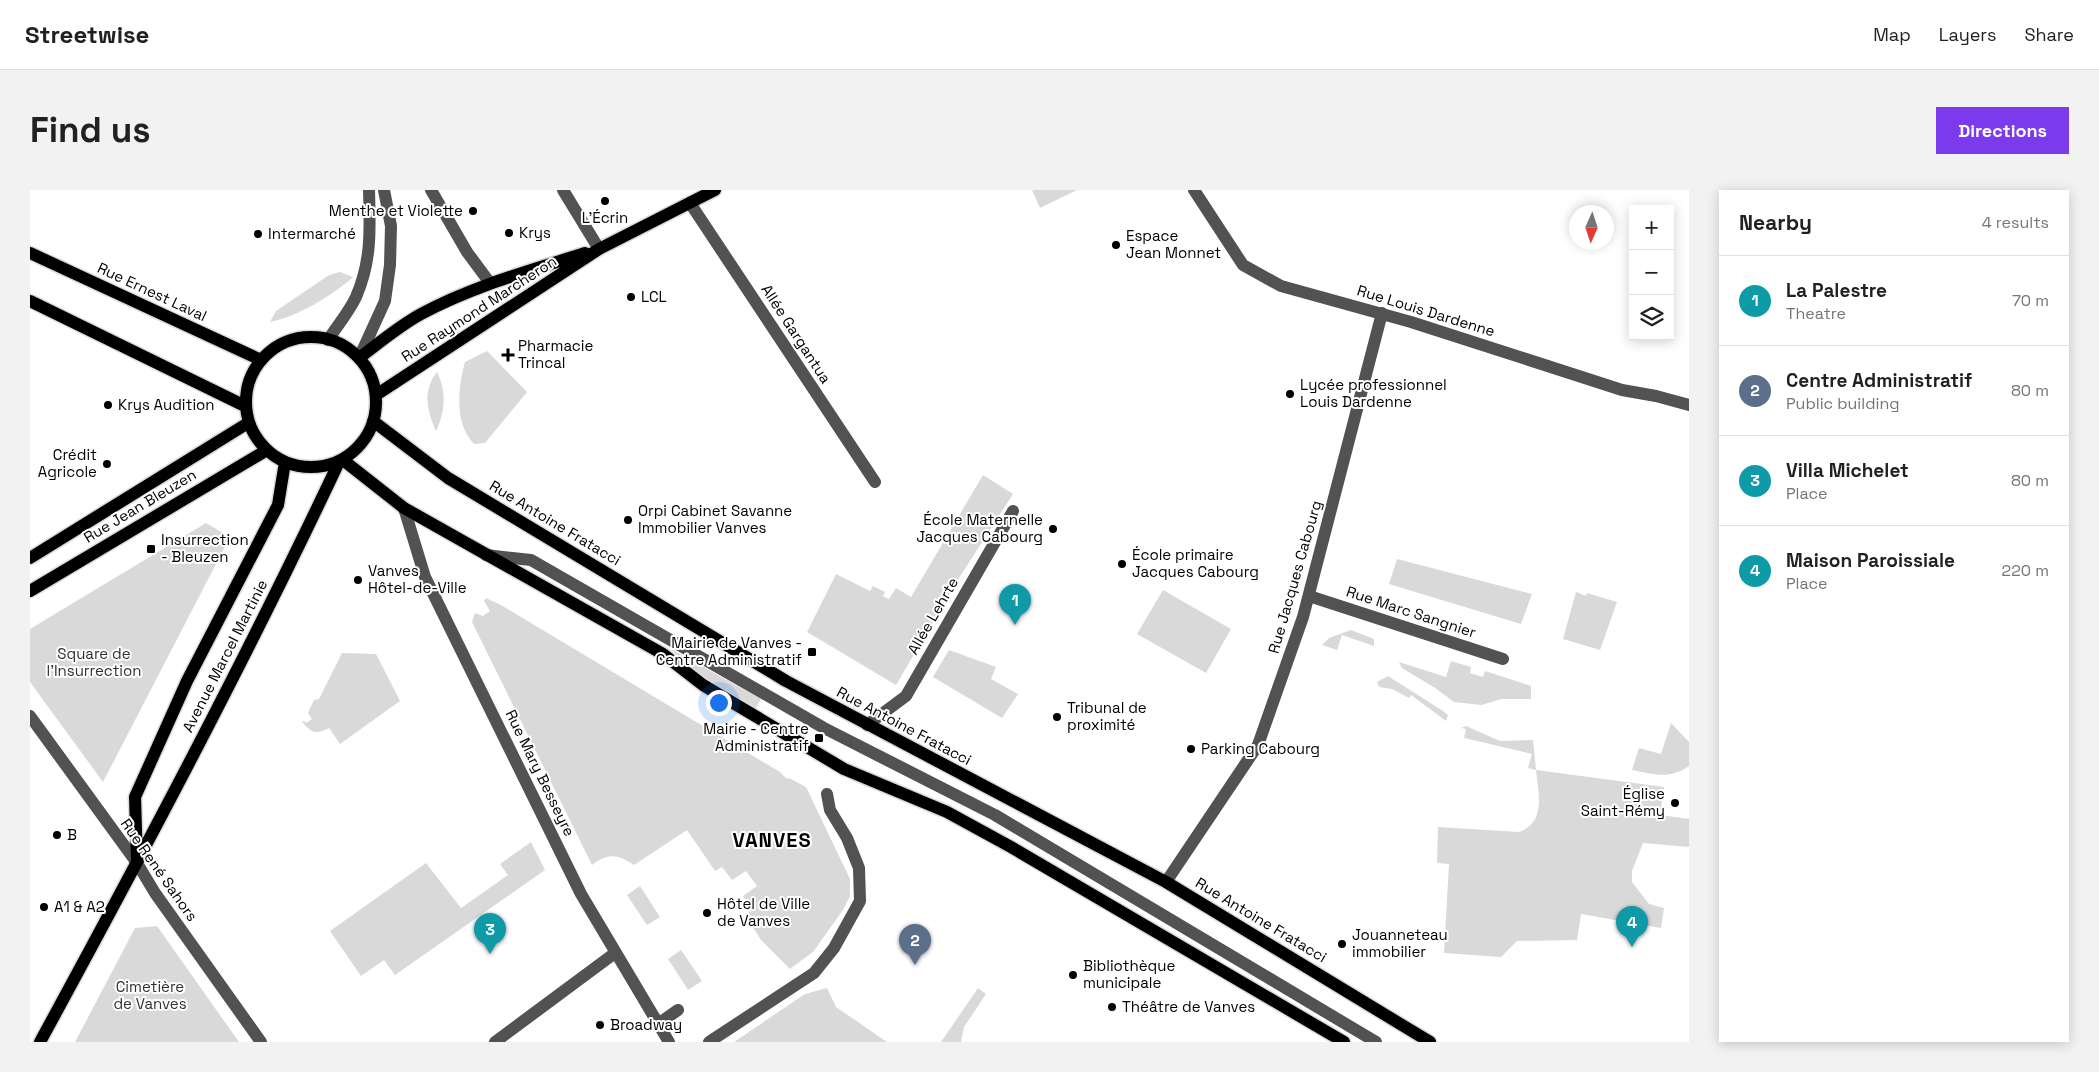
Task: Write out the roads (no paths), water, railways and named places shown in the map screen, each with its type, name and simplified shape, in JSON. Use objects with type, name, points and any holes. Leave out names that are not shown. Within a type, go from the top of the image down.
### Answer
[{"type":"main road","name":"Rue Raymond Marcheron","points":[[376,395],[599,249],[715,190]]},
{"type":"main road","name":"Rue Raymond Marcheron","points":[[358,358],[419,316],[490,283],[599,249]]},
{"type":"main road","name":"Rue Ernest Laval","points":[[30,253],[261,360]]},
{"type":"main road","points":[[30,301],[245,406]]},
{"type":"main road","points":[[309,337],[338,342],[358,358],[374,385],[376,395],[373,421],[363,441],[341,461],[311,468],[285,462],[267,450],[248,423],[245,406],[248,382],[261,360],[273,349],[287,341],[309,337]]},
{"type":"main road","name":"Rue Antoine Fratacci","points":[[373,421],[448,478],[786,681],[1166,882],[1430,1042]]},
{"type":"main road","name":"Rue Jean Bleuzen","points":[[30,558],[248,423]]},
{"type":"main road","name":"Rue Jean Bleuzen","points":[[30,590],[267,450]]},
{"type":"main road","points":[[341,461],[404,508],[663,654],[703,685],[844,769],[947,812],[1011,847],[1344,1042]]},
{"type":"main road","name":"Avenue Marcel Martinie","points":[[40,1042],[137,863],[341,461]]},
{"type":"main road","name":"Avenue Marcel Martinie","points":[[137,863],[135,797],[187,681],[278,504],[285,462]]},
{"type":"street","points":[[328,340],[355,298],[366,270],[371,238],[368,190]]},
{"type":"street","points":[[358,358],[385,301],[390,265],[391,226],[384,190]]},
{"type":"street","points":[[431,190],[467,252],[490,283]]},
{"type":"street","points":[[563,190],[599,249]]},
{"type":"street","name":"Rue Louis Dardenne","points":[[1194,190],[1242,264],[1281,286],[1382,314],[1622,390],[1656,396],[1689,405]]},
{"type":"street","name":"Allée Gargantua","points":[[690,203],[875,482]]},
{"type":"street","name":"Rue Jacques Cabourg","points":[[1166,882],[1258,745],[1309,596],[1382,314]]},
{"type":"street","name":"Rue Mary Besseyre","points":[[404,508],[425,577],[581,894],[669,1042]]},
{"type":"street","name":"Allée Lehrte","points":[[867,725],[906,696],[1013,511]]},
{"type":"street","points":[[486,555],[532,560],[824,728],[995,815],[1376,1042]]},
{"type":"street","name":"Rue Marc Sangnier","points":[[1309,596],[1503,659]]},
{"type":"street","name":"Rue René Sahors","points":[[30,716],[137,863],[155,893],[261,1042]]},
{"type":"street","points":[[708,1042],[814,973],[834,948],[860,901],[859,868],[847,838],[830,810],[827,794]]},
{"type":"street","points":[[495,1042],[616,953]]},
{"type":"street","points":[[658,1024],[678,1010]]},
{"type":"place","name":"L'Écrin","points":[[605,201]]},
{"type":"place","name":"Menthe et Violette","points":[[473,211]]},
{"type":"place","name":"Krys","points":[[509,233]]},
{"type":"place","name":"Intermarché","points":[[258,234]]},
{"type":"place","name":"Espace Jean Monnet","points":[[1116,245]]},
{"type":"place","name":"LCL","points":[[631,297]]},
{"type":"place","name":"Pharmacie Trincal","points":[[508,355]]},
{"type":"place","name":"Lycée professionnel Louis Dardenne","points":[[1290,394]]},
{"type":"place","name":"Krys Audition","points":[[108,405]]},
{"type":"place","name":"Crédit Agricole","points":[[107,464]]},
{"type":"place","name":"Orpi Cabinet Savanne Immobilier Vanves","points":[[628,520]]},
{"type":"place","name":"École Maternelle Jacques Cabourg","points":[[1053,529]]},
{"type":"place","name":"Insurrection - Bleuzen","points":[[151,549]]},
{"type":"place","name":"École primaire Jacques Cabourg","points":[[1122,564]]},
{"type":"place","name":"Vanves Hôtel-de-Ville","points":[[358,580]]},
{"type":"place","name":"La Palestre","points":[[1015,625]]},
{"type":"place","name":"Mairie de Vanves - Centre Administratif","points":[[812,652]]},
{"type":"place","name":"Tribunal de proximité","points":[[1057,717]]},
{"type":"place","name":"Mairie - Centre Administratif","points":[[819,738]]},
{"type":"place","name":"Parking Cabourg","points":[[1191,749]]},
{"type":"place","name":"Église Saint-Rémy","points":[[1675,803]]},
{"type":"place","name":"B","points":[[57,835]]},
{"type":"place","name":"A1 & A2","points":[[44,907]]},
{"type":"place","name":"Hôtel de Ville de Vanves","points":[[707,913]]},
{"type":"place","name":"Jouanneteau immobilier","points":[[1342,944]]},
{"type":"place","name":"Maison Paroissiale","points":[[1632,947]]},
{"type":"place","name":"Villa Michelet","points":[[490,954]]},
{"type":"place","name":"Centre Administratif","points":[[915,965]]},
{"type":"place","name":"Bibliothèque municipale","points":[[1073,975]]},
{"type":"place","name":"Théâtre de Vanves","points":[[1112,1007]]},
{"type":"place","name":"Broadway","points":[[600,1025]]},
{"type":"district","name":"VANVES","points":[[772,840]]},
{"type":"park label","name":"Square de l'Insurrection","points":[[94,662]]},
{"type":"park label","name":"Cimetière de Vanves","points":[[150,996]]}]
